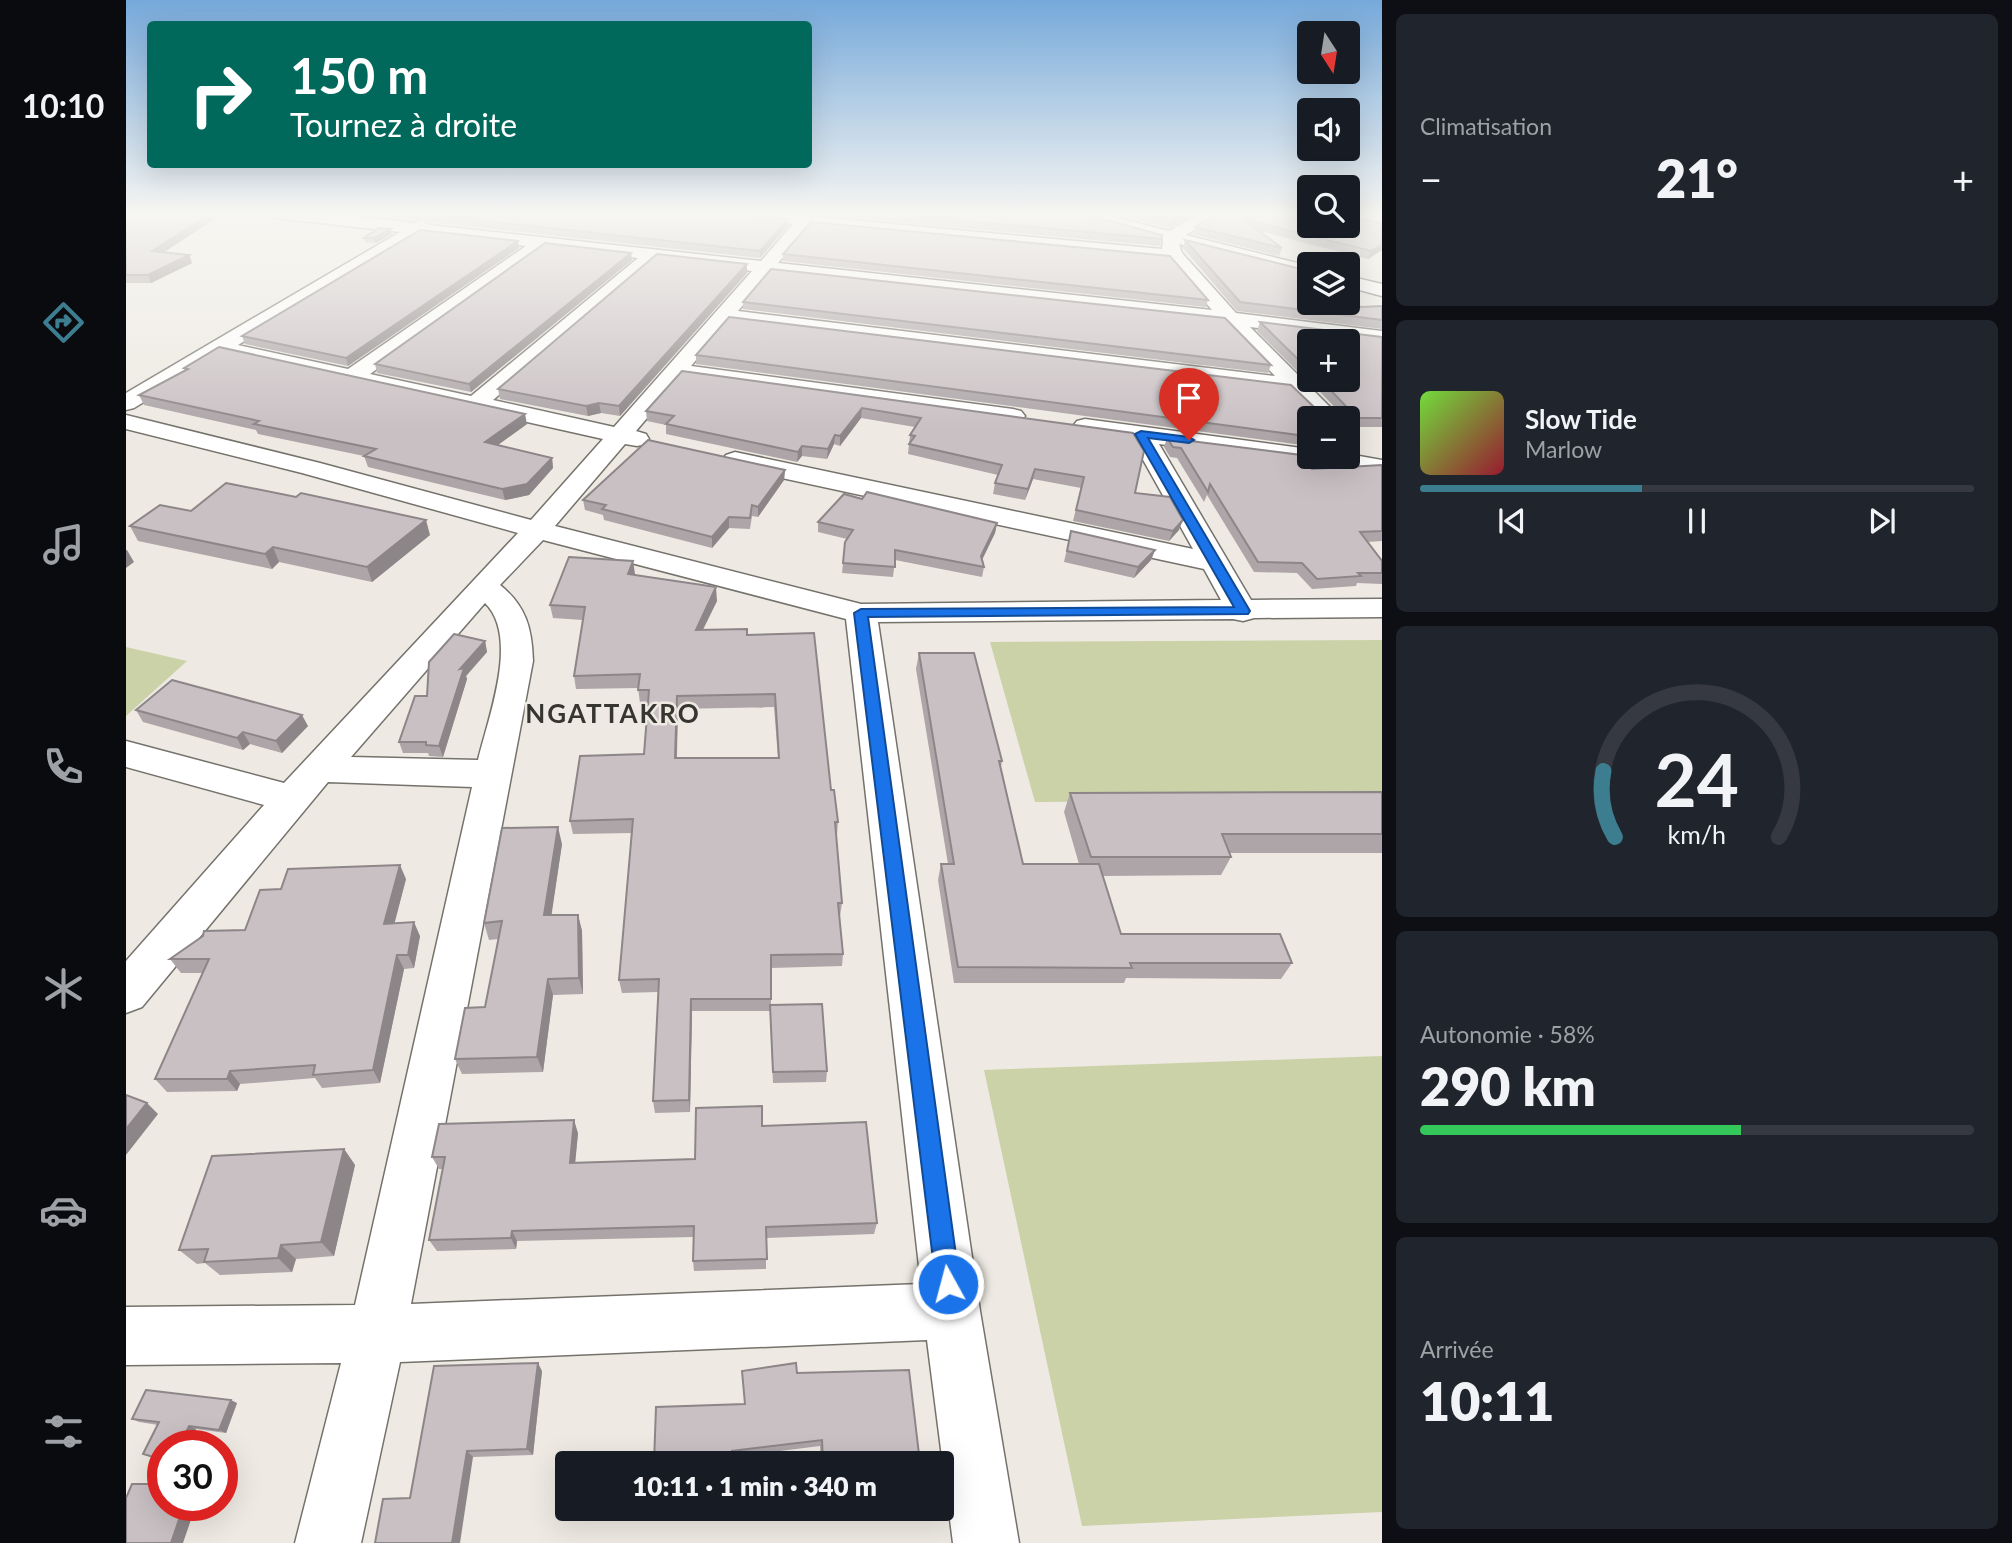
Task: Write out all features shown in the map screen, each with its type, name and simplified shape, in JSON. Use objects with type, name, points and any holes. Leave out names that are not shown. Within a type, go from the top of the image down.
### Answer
[{"type":"street","points":[[126,403],[323,285]]},
{"type":"street","points":[[354,376],[482,285]]},
{"type":"street","points":[[477,403],[617,285]]},
{"type":"street","points":[[126,993],[318,769],[537,530],[749,285]]},
{"type":"street","points":[[923,285],[1230,318],[1380,312]]},
{"type":"street","points":[[1204,285],[1230,318],[1297,385]]},
{"type":"street","points":[[1360,293],[1380,312]]},
{"type":"street","points":[[722,315],[1297,385]]},
{"type":"street","points":[[217,347],[658,443]]},
{"type":"street","points":[[674,370],[1031,419]]},
{"type":"street","points":[[1304,392],[1317,406]]},
{"type":"street","points":[[126,422],[861,613],[1382,608]]},
{"type":"street","points":[[1058,423],[1297,455]]},
{"type":"street","points":[[1141,434],[1243,611]]},
{"type":"street","points":[[1360,451],[1378,470]]},
{"type":"street","points":[[712,455],[1213,562]]},
{"type":"street","points":[[1360,467],[1378,470]]},
{"type":"street","points":[[328,1543],[377,1334],[517,661],[517,626],[505,603],[483,586]]},
{"type":"street","points":[[861,613],[952,1311],[986,1543]]},
{"type":"street","points":[[126,754],[292,799]]},
{"type":"street","points":[[318,769],[493,774]]},
{"type":"street","points":[[126,1336],[377,1334],[952,1311]]},
{"type":"green space","points":[[1382,640],[1382,800],[1035,802],[990,642]]},
{"type":"green space","points":[[126,647],[187,661],[126,716]]},
{"type":"green space","points":[[1382,1056],[1382,1512],[1082,1526],[984,1070]]},
{"type":"building","points":[[328,285],[453,285],[346,358],[242,336]]},
{"type":"building","points":[[486,285],[591,285],[469,384],[375,364]]},
{"type":"building","points":[[620,285],[728,285],[619,406],[599,403],[586,406],[498,389]]},
{"type":"building","points":[[757,285],[919,285],[1225,318],[1271,365],[743,302]]},
{"type":"building","points":[[1069,285],[1195,285],[1208,300]]},
{"type":"building","points":[[1225,285],[1297,285],[1297,309],[1240,302]]},
{"type":"building","points":[[1360,306],[1382,306],[1382,320],[1343,315],[1360,315]]},
{"type":"building","points":[[729,317],[1291,385],[1313,406],[1297,406],[1297,435],[696,355]]},
{"type":"building","points":[[1260,322],[1317,329],[1297,329],[1297,358]]},
{"type":"building","points":[[1360,334],[1382,337],[1382,418],[1360,418],[1360,406],[1346,406],[1332,392],[1360,392]]},
{"type":"building","points":[[219,347],[525,414],[485,442],[552,458],[527,484],[502,489],[364,456],[376,449],[254,424],[259,421],[139,395],[188,369],[184,368]]},
{"type":"building","points":[[682,371],[1133,433],[1144,451],[1135,493],[1170,497],[1183,520],[1173,531],[1076,510],[1084,477],[1035,469],[1028,489],[995,483],[1002,465],[909,444],[915,436],[910,435],[921,418],[862,408],[840,436],[835,435],[828,449],[802,446],[798,452],[666,424],[674,416],[646,411]]},
{"type":"building","points":[[1167,438],[1297,454],[1297,469],[1360,469],[1360,466],[1382,465],[1382,531],[1360,532],[1382,561],[1382,573],[1358,573],[1361,576],[1317,579],[1302,563],[1258,562],[1210,484],[1208,492],[1181,448],[1173,447]]},
{"type":"building","points":[[648,440],[785,470],[758,507],[752,505],[750,518],[729,517],[712,537],[602,509],[606,505],[583,500]]},
{"type":"building","points":[[226,483],[296,497],[301,493],[426,520],[367,567],[273,547],[265,554],[130,526],[160,505],[191,511]]},
{"type":"building","points":[[867,492],[997,523],[981,556],[984,567],[895,550],[895,567],[843,563],[845,542],[853,530],[818,522],[844,494],[862,499]]},
{"type":"building","points":[[1071,531],[1155,550],[1138,567],[1067,551]]},
{"type":"building","points":[[569,557],[633,561],[628,574],[716,587],[696,630],[747,629],[747,635],[814,633],[831,790],[834,790],[838,822],[835,822],[842,903],[838,903],[843,954],[771,955],[771,999],[691,999],[689,1100],[653,1101],[659,979],[619,980],[633,819],[570,821],[580,756],[644,754],[649,690],[638,690],[640,674],[574,676],[585,607],[550,605]],"holes":[[[775,694],[779,758],[675,758],[677,696]]]},
{"type":"building","points":[[454,634],[485,641],[460,669],[464,668],[439,746],[426,745],[426,742],[399,742],[415,696],[427,696],[429,662]]},
{"type":"building","points":[[919,653],[974,653],[1002,761],[999,761],[1023,864],[1099,864],[1121,934],[1280,934],[1292,963],[1130,963],[1132,968],[958,967],[941,864],[954,864]]},
{"type":"building","points":[[172,680],[302,715],[276,741],[243,732],[237,738],[136,710]]},
{"type":"building","points":[[1382,792],[1382,834],[1222,834],[1231,857],[1091,857],[1070,793]]},
{"type":"building","points":[[558,827],[544,915],[578,915],[579,978],[548,979],[537,1057],[455,1059],[465,1008],[485,1007],[502,921],[484,923],[502,828]]},
{"type":"building","points":[[400,865],[384,924],[414,922],[408,955],[397,955],[373,1070],[313,1075],[315,1065],[230,1071],[227,1079],[155,1079],[209,959],[170,959],[203,936],[204,931],[245,930],[260,890],[281,889],[288,869]]},
{"type":"building","points":[[822,1004],[827,1071],[773,1072],[770,1005]]},
{"type":"building","points":[[126,1095],[147,1103],[126,1129]]},
{"type":"building","points":[[762,1106],[762,1126],[866,1122],[877,1223],[766,1227],[767,1259],[693,1261],[694,1226],[512,1231],[511,1238],[429,1240],[445,1157],[432,1157],[439,1124],[574,1120],[570,1163],[695,1159],[696,1108]]},
{"type":"building","points":[[344,1149],[321,1242],[281,1245],[278,1258],[204,1262],[208,1249],[179,1250],[212,1156]]},
{"type":"building","points":[[538,1363],[527,1449],[467,1451],[452,1543],[375,1543],[383,1499],[410,1498],[434,1366]]},
{"type":"building","points":[[796,1363],[797,1373],[909,1370],[919,1451],[822,1451],[822,1440],[732,1451],[654,1451],[656,1407],[745,1404],[742,1371]]},
{"type":"building","points":[[146,1390],[231,1400],[219,1430],[189,1426],[187,1430],[155,1430],[159,1422],[132,1419]]},
{"type":"building","points":[[132,1484],[147,1484],[147,1521],[179,1521],[171,1543],[126,1543],[126,1498]]},
{"type":"district","name":"NGATTAKRO","points":[[613,713]]},
{"type":"route","points":[[948,1284],[861,613],[1243,611],[1141,434],[1189,440]]}]
